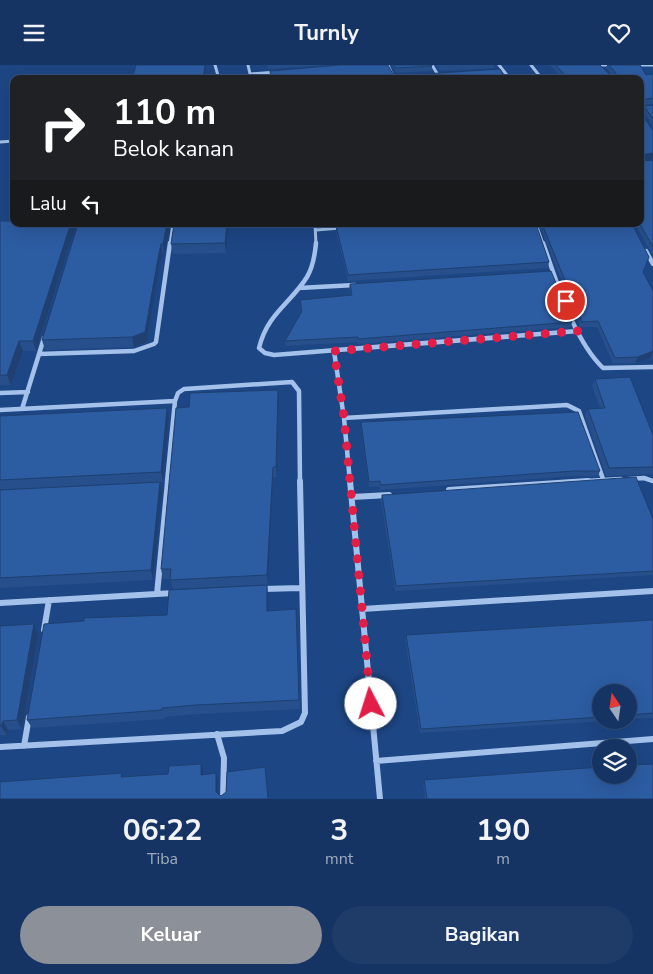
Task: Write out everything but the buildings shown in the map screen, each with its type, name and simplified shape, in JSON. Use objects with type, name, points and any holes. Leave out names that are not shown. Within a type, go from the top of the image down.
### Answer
[{"type":"street","points":[[248,65],[250,74],[278,72]]},
{"type":"street","points":[[432,65],[438,75]]},
{"type":"street","points":[[499,65],[506,75]]},
{"type":"street","points":[[531,65],[539,75]]},
{"type":"street","points":[[599,65],[617,65]]},
{"type":"street","points":[[599,65],[605,72]]},
{"type":"street","points":[[626,65],[653,65]]},
{"type":"street","points":[[494,72],[503,71]]},
{"type":"street","points":[[429,75],[447,74]]},
{"type":"street","points":[[39,355],[134,351],[153,345],[156,342],[173,227]]},
{"type":"street","points":[[316,227],[314,256],[308,275],[277,309],[260,339],[259,348],[265,353],[274,355],[334,351],[578,331]]},
{"type":"street","points":[[537,227],[578,331],[594,361],[603,368],[653,367]]},
{"type":"street","points":[[316,230],[344,228]]},
{"type":"street","points":[[644,247],[653,263]]},
{"type":"street","points":[[544,272],[554,272]]},
{"type":"street","points":[[298,288],[358,284]]},
{"type":"street","points":[[22,409],[45,336]]},
{"type":"street","points":[[334,351],[344,418],[380,799]]},
{"type":"street","points":[[0,747],[282,731],[301,722],[304,713],[300,588],[299,391],[292,382],[184,389],[178,393],[175,401],[166,487],[157,594]]},
{"type":"street","points":[[0,393],[28,391]]},
{"type":"street","points":[[0,410],[175,401]]},
{"type":"street","points":[[344,418],[567,405],[579,411],[603,479]]},
{"type":"street","points":[[439,491],[603,479],[644,478],[653,481]]},
{"type":"street","points":[[157,487],[166,487]]},
{"type":"street","points":[[352,497],[400,494]]},
{"type":"street","points":[[253,590],[300,588]]},
{"type":"street","points":[[362,609],[653,591]]},
{"type":"street","points":[[0,603],[186,592]]},
{"type":"street","points":[[43,639],[48,600]]},
{"type":"street","points":[[24,746],[31,707]]},
{"type":"street","points":[[217,735],[224,758],[223,799]]},
{"type":"street","points":[[376,761],[653,739]]},
{"type":"route","points":[[371,704],[344,418],[334,351],[578,331],[566,301]]}]
